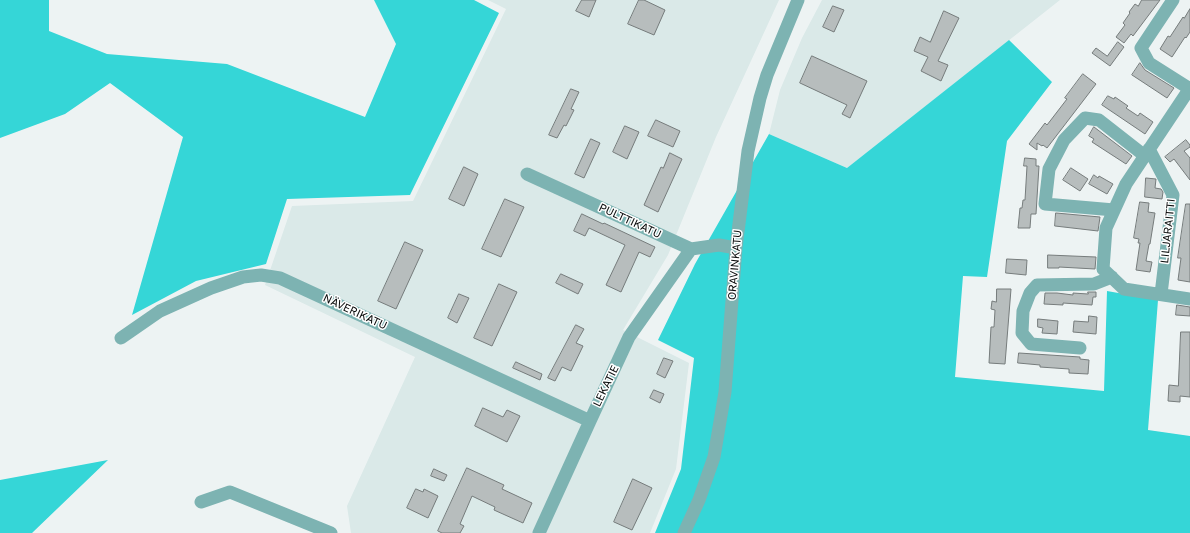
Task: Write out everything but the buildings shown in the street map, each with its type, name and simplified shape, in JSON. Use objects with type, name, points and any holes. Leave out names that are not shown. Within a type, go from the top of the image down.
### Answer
[{"type":"street","name":"ORAVINKATU","points":[[684,533],[699,500],[714,457],[725,392],[736,248],[748,151],[760,98],[776,53],[798,0]]},
{"type":"street","points":[[1173,0],[1141,48],[1149,63],[1190,89],[1126,184],[1106,228],[1103,269],[1124,289],[1190,299]]},
{"type":"street","points":[[1114,210],[1045,204],[1049,169],[1064,140],[1084,118],[1099,120],[1147,153]]},
{"type":"street","name":"LILJARAITTI","points":[[1147,153],[1173,195],[1161,294]]},
{"type":"street","name":"PULTTIKATU","points":[[527,174],[691,249]]},
{"type":"street","points":[[691,249],[719,245],[736,248]]},
{"type":"street","name":"LEKATIE","points":[[539,533],[590,420],[630,338],[691,249]]},
{"type":"street","name":"NÄVERIKATU","points":[[121,338],[160,311],[181,300],[211,288],[243,277],[261,275],[280,278],[590,420]]},
{"type":"street","points":[[1080,348],[1031,344],[1022,333],[1023,311],[1030,293],[1036,285],[1094,284],[1112,277]]},
{"type":"street","points":[[201,502],[230,492],[331,533]]},
{"type":"shaded area","points":[[0,0],[49,0],[49,31],[107,54],[227,64],[365,117],[396,44],[374,0],[474,0],[499,13],[410,195],[287,199],[266,264],[196,281],[132,315],[183,137],[110,83],[65,114],[0,138]]},
{"type":"shaded area","points":[[488,0],[779,0],[716,137],[668,255],[623,330],[689,363],[676,469],[650,533],[351,533],[347,506],[415,357],[265,285],[292,206],[413,201],[506,9]]},
{"type":"shaded area","points":[[822,0],[1060,0],[847,168],[769,134],[780,90],[802,38]]},
{"type":"shaded area","points":[[1009,40],[1052,82],[1007,141],[987,277],[963,276],[955,377],[1104,391],[1107,291],[1158,300],[1148,430],[1190,436],[1190,533],[655,533],[681,469],[694,358],[658,340],[695,264],[769,134],[847,168]]},
{"type":"shaded area","points":[[108,460],[32,533],[0,533],[0,480]]}]
